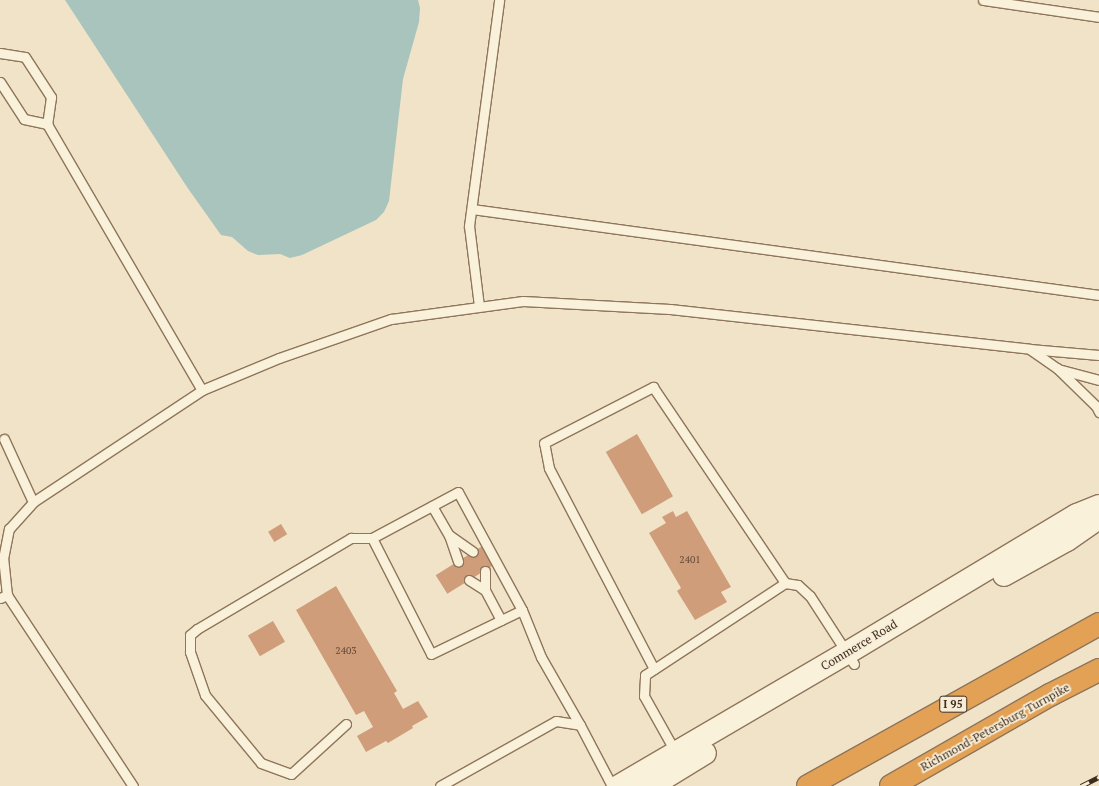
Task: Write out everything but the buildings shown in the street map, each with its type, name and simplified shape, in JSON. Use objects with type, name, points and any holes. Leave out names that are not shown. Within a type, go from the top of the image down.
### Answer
[{"type":"highway","name":"I 95","points":[[808,786],[1099,624]]},
{"type":"highway","name":"Richmond-Petersburg Turnpike","points":[[891,786],[1050,695],[1099,670]]},
{"type":"main road","name":"Commerce Road","points":[[619,786],[680,760],[851,658],[1077,515],[1099,506]]},
{"type":"main road","name":"Commerce Road","points":[[851,658],[1067,540],[1099,518]]},
{"type":"main road","name":"Commerce Road","points":[[651,786],[680,760]]},
{"type":"lane","points":[[479,306],[469,226],[499,0]]},
{"type":"lane","points":[[983,0],[1099,17]]},
{"type":"lane","points":[[0,53],[26,57],[51,97],[47,124],[202,390]]},
{"type":"lane","points":[[0,82],[24,119],[47,124]]},
{"type":"lane","points":[[472,209],[1099,295]]},
{"type":"lane","points":[[132,786],[4,597],[3,559],[9,529],[33,502],[202,390],[279,358],[391,319],[523,300],[670,309],[1030,349],[1099,355]]},
{"type":"lane","points":[[1030,349],[1057,368],[1096,406],[1099,412]]},
{"type":"lane","points":[[1057,368],[1099,380]]},
{"type":"lane","points":[[654,669],[549,468],[544,442],[653,387],[786,583]]},
{"type":"lane","points":[[4,439],[33,502]]},
{"type":"lane","points":[[346,724],[291,774],[261,763],[205,695],[190,652],[190,635],[197,629],[351,538],[372,538],[458,492],[522,610],[541,657],[580,725],[612,786]]},
{"type":"lane","points":[[432,506],[449,535],[458,561]]},
{"type":"lane","points":[[449,535],[473,552]]},
{"type":"lane","points":[[372,538],[431,654],[522,610]]},
{"type":"lane","points":[[485,570],[485,590],[501,620]]},
{"type":"lane","points":[[470,580],[485,590]]},
{"type":"lane","points":[[680,760],[644,696],[645,674],[786,583],[798,585],[810,596],[851,658]]},
{"type":"lane","points":[[440,786],[556,722],[580,725]]},
{"type":"water","points":[[65,0],[418,0],[420,8],[419,22],[403,79],[389,201],[384,212],[376,220],[302,255],[290,258],[280,254],[258,255],[248,251],[232,237],[221,235],[187,187]]},
{"type":"railway","points":[[1081,786],[1099,777]]}]
